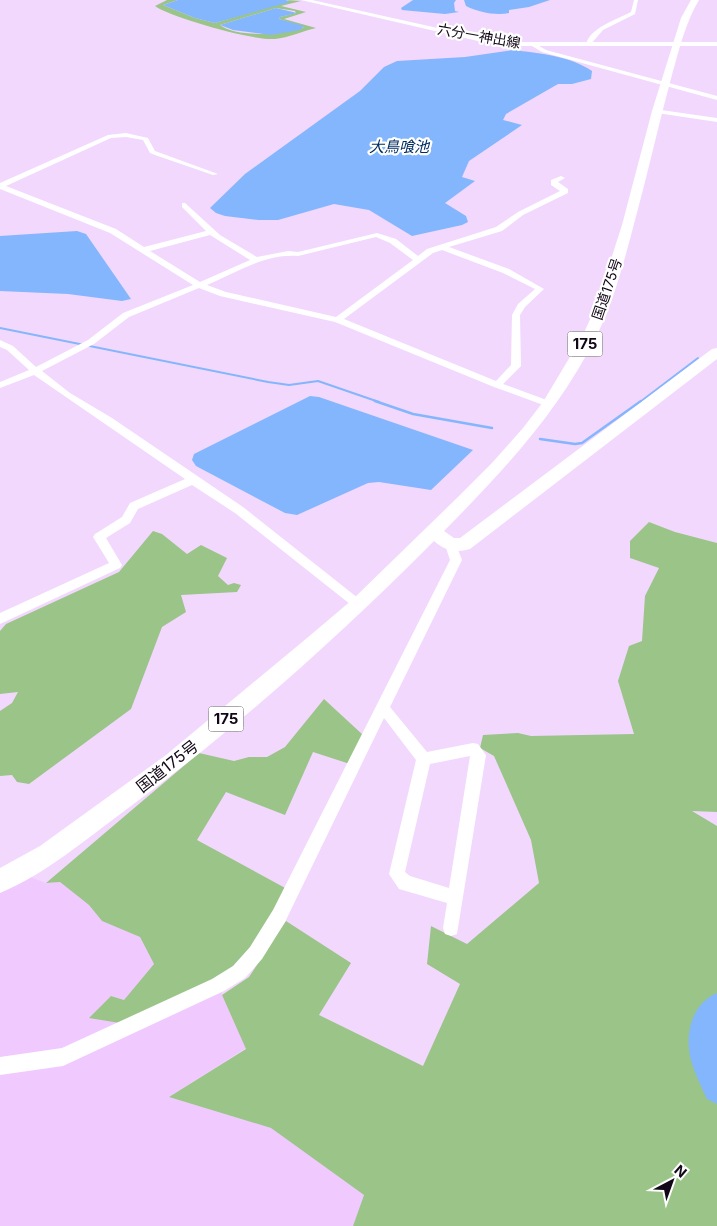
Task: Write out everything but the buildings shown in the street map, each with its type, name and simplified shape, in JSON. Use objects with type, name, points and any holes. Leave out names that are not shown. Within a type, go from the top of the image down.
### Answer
[{"type":"highway","name":"国道175号","points":[[0,881],[48,854],[174,762],[359,605],[497,468],[549,404],[590,336],[602,306],[628,225],[657,111],[677,44],[685,18],[695,0]]},
{"type":"highway","points":[[432,531],[452,544],[464,544],[717,352]]},
{"type":"main road","name":"六分一神出線","points":[[308,0],[478,39],[534,45],[717,44]]},
{"type":"main road","points":[[657,111],[672,110],[717,116]]},
{"type":"main road","points":[[657,111],[717,120]]},
{"type":"street","points":[[588,44],[603,29],[633,13],[636,0]]},
{"type":"street","points":[[534,45],[544,51],[616,69],[717,98]]},
{"type":"street","points":[[0,186],[110,136],[146,139],[152,152],[215,174]]},
{"type":"street","points":[[338,320],[430,250],[499,229],[503,224],[526,210],[565,191],[554,183],[555,180],[561,178]]},
{"type":"street","points":[[0,186],[100,225],[200,285],[223,294],[338,320],[497,385],[549,404]]},
{"type":"street","points":[[185,205],[198,222],[235,249],[256,260]]},
{"type":"street","points":[[143,250],[212,232]]},
{"type":"street","points":[[0,385],[35,371],[91,342],[126,315],[256,260],[288,253],[298,254],[377,235],[393,241],[417,259]]},
{"type":"street","points":[[441,247],[506,271],[540,289],[521,306],[516,315],[516,366],[497,385]]},
{"type":"street","points":[[0,343],[10,348],[35,371],[239,510],[359,605]]},
{"type":"street","points":[[0,619],[116,565],[99,537],[126,520],[134,506],[193,480]]},
{"type":"street","points":[[0,1066],[63,1057],[218,985],[239,972],[256,953],[279,916],[456,560],[452,544]]},
{"type":"street","points":[[382,709],[389,714],[424,759]]},
{"type":"street","points":[[424,759],[473,749],[479,755],[451,928]]},
{"type":"street","points":[[424,759],[397,874],[405,883],[456,898]]},
{"type":"shaded area","points":[[28,876],[46,883],[60,882],[89,905],[102,921],[140,937],[154,964],[124,1000],[111,996],[90,1018],[219,979],[222,995],[246,1048],[169,1097],[271,1128],[364,1195],[353,1226],[0,1226],[0,891]]},
{"type":"green space","points":[[167,0],[178,0],[163,5],[195,18],[215,23],[289,1],[286,0],[301,1],[281,6],[306,12],[284,19],[316,28],[290,36],[265,39],[232,33],[195,22],[155,6]],"holes":[[[276,8],[295,11],[296,13],[280,17],[279,19],[304,27],[285,32],[261,34],[237,32],[220,25]]]},
{"type":"green space","points":[[649,522],[675,532],[717,543],[717,812],[692,811],[717,826],[717,1226],[353,1226],[364,1195],[271,1128],[169,1097],[246,1049],[222,995],[249,977],[286,921],[351,963],[319,1015],[423,1066],[460,984],[427,964],[431,926],[467,944],[539,883],[531,840],[494,756],[480,748],[483,735],[518,733],[531,736],[634,734],[618,681],[629,646],[642,641],[645,596],[659,568],[630,558],[630,541]]},
{"type":"green space","points":[[153,531],[162,534],[187,554],[201,545],[227,558],[218,576],[228,585],[234,583],[241,585],[237,592],[181,595],[186,612],[162,627],[131,709],[29,784],[17,782],[12,775],[0,776],[0,711],[12,703],[18,692],[0,694],[0,631],[6,624],[119,572]]},
{"type":"green space","points":[[324,699],[363,735],[350,764],[313,752],[285,815],[226,792],[197,840],[287,889],[253,951],[236,968],[126,1024],[89,1018],[111,996],[124,1000],[154,964],[140,937],[102,921],[89,905],[60,882],[46,883],[199,753],[234,761],[249,757],[267,757],[285,747]]},
{"type":"water","points":[[178,0],[286,0],[290,2],[215,23],[195,18],[163,5]]},
{"type":"water","points":[[413,0],[456,0],[454,3],[455,11],[459,12],[445,14],[402,10],[401,8]]},
{"type":"water","points":[[464,0],[550,0],[529,7],[509,10],[509,13],[498,14],[481,12],[466,6]]},
{"type":"water","points":[[276,8],[297,13],[280,17],[279,19],[304,26],[300,30],[271,35],[233,30],[220,25]]},
{"type":"water","name":"大鳥喰池","points":[[513,50],[554,56],[574,62],[592,71],[591,79],[572,84],[558,84],[506,114],[503,120],[522,125],[469,161],[462,177],[475,181],[445,203],[466,216],[468,222],[412,236],[369,210],[334,204],[278,220],[225,216],[216,213],[210,208],[245,174],[360,91],[384,67],[397,61],[465,57]]},
{"type":"water","points":[[77,231],[86,234],[131,299],[122,301],[68,294],[0,291],[0,236]]},
{"type":"water","points":[[310,396],[319,397],[473,450],[431,490],[379,482],[368,483],[297,515],[285,513],[196,466],[192,460],[194,454]]},
{"type":"waterway","points":[[0,328],[268,382],[289,385],[318,381],[379,402]]},
{"type":"waterway","points":[[640,402],[698,358]]},
{"type":"waterway","points":[[375,401],[413,414],[492,428]]},
{"type":"waterway","points":[[540,439],[575,444],[582,443],[641,401]]},
{"type":"waterway","points":[[717,1007],[704,1024],[704,1055],[717,1089]]}]
